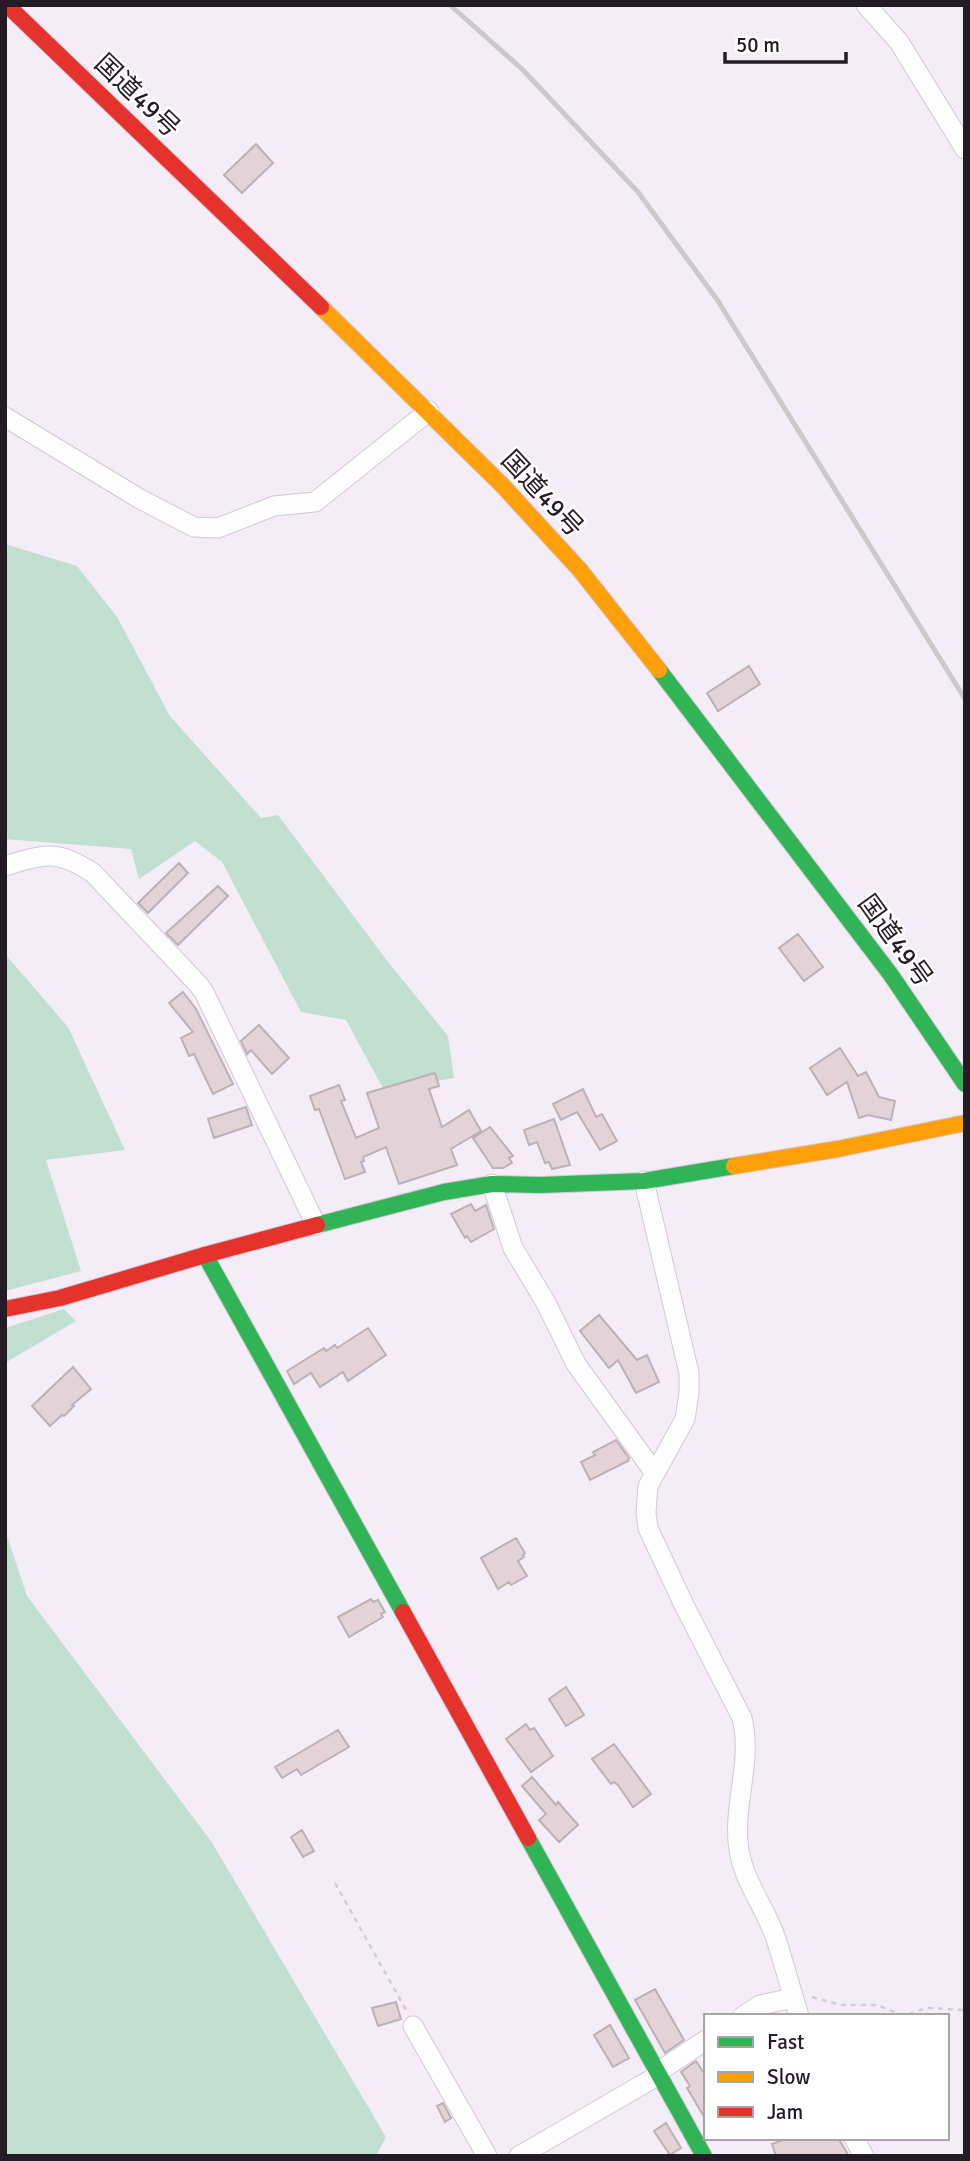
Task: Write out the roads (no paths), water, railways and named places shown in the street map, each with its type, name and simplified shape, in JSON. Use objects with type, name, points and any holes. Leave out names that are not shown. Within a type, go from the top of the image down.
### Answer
[{"type":"main road","name":"国道49号","points":[[7,5],[429,411],[580,570],[891,975],[965,1084]]},
{"type":"main road","points":[[5,1309],[60,1298],[205,1255],[444,1192],[492,1184],[644,1181],[838,1149],[965,1123]]},
{"type":"main road","points":[[205,1255],[704,2156]]},
{"type":"street","points":[[866,5],[900,42],[965,149]]},
{"type":"street","points":[[5,417],[139,499],[194,527],[218,527],[274,506],[314,502],[429,411]]},
{"type":"street","points":[[5,866],[40,855],[76,862],[93,873],[197,983],[204,992],[316,1225]]},
{"type":"street","points":[[644,1181],[689,1373],[685,1419],[654,1472],[646,1497],[648,1528],[742,1718],[747,1748],[737,1819],[739,1852],[747,1877],[776,1938],[796,2007],[761,2005],[746,2014]]},
{"type":"street","points":[[492,1184],[513,1248],[546,1303],[576,1364],[654,1472]]},
{"type":"street","points":[[413,2026],[487,2156]]},
{"type":"street","points":[[519,2156],[652,2079],[658,2072],[704,2041]]},
{"type":"street","points":[[855,2140],[864,2156]]},
{"type":"railway","points":[[450,5],[522,69],[638,192],[718,301],[965,699]]}]
